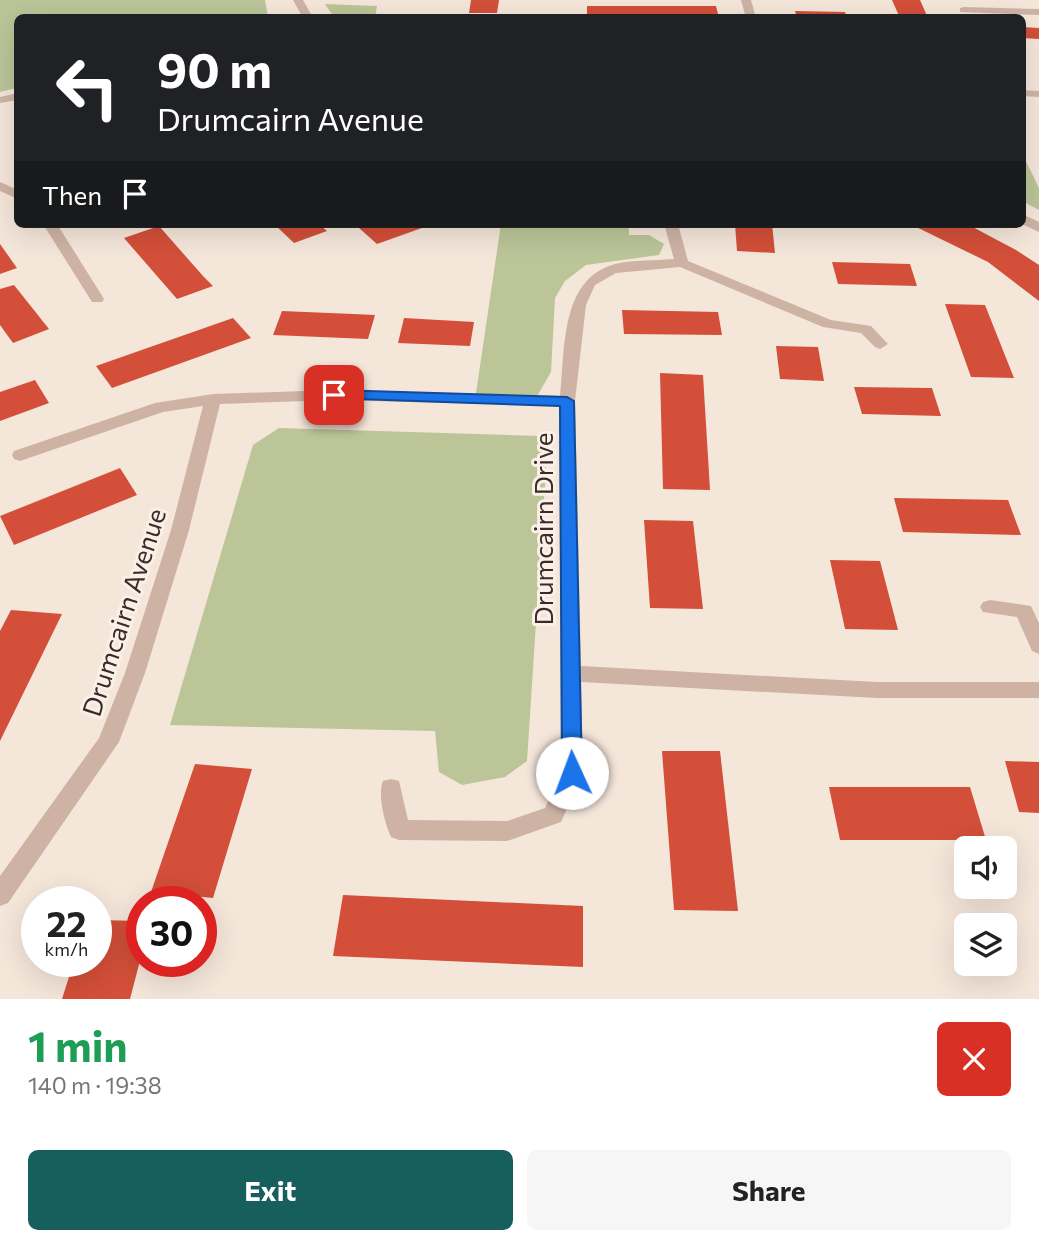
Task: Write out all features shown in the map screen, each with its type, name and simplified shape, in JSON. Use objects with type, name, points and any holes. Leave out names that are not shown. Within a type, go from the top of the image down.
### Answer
[{"type":"street","points":[[964,9],[1039,12]]},
{"type":"street","points":[[54,228],[97,299]]},
{"type":"street","points":[[672,228],[682,263]]},
{"type":"street","name":"Drumcairn Drive","points":[[391,788],[399,830],[507,831],[553,815],[572,773],[567,401],[579,305],[589,283],[613,269],[682,263],[828,324],[866,329],[880,344]]},
{"type":"street","points":[[20,456],[162,407],[213,399],[334,395],[567,401]]},
{"type":"street","name":"Drumcairn Avenue","points":[[0,895],[108,742],[135,673],[180,530],[213,399]]},
{"type":"street","points":[[990,607],[1024,611],[1039,646]]},
{"type":"street","points":[[569,673],[877,690],[1039,690]]},
{"type":"green space","points":[[0,0],[265,0],[267,14],[14,14],[14,89],[0,92]]},
{"type":"green space","points":[[325,4],[377,6],[376,14],[332,14]]},
{"type":"green space","points":[[1026,161],[1039,188],[1039,210],[1026,203]]},
{"type":"green space","points":[[500,228],[629,228],[629,235],[649,235],[664,244],[659,255],[586,265],[565,281],[555,298],[551,372],[536,398],[475,400]]},
{"type":"green space","points":[[279,428],[539,436],[546,469],[527,761],[505,777],[462,785],[439,772],[435,731],[170,725],[253,445]]},
{"type":"building","points":[[471,0],[499,0],[497,13],[469,13]]},
{"type":"building","points":[[892,0],[920,0],[926,14],[898,14]]},
{"type":"building","points":[[587,6],[716,6],[718,14],[587,14]]},
{"type":"building","points":[[795,11],[846,14],[796,14]]},
{"type":"building","points":[[1026,27],[1039,28],[1039,39],[1026,38]]},
{"type":"building","points":[[161,228],[213,286],[177,299],[124,238]]},
{"type":"building","points":[[278,228],[324,228],[327,231],[294,243]]},
{"type":"building","points":[[359,228],[422,228],[377,244]]},
{"type":"building","points":[[735,228],[772,228],[775,253],[737,251]]},
{"type":"building","points":[[918,228],[975,228],[1016,250],[1039,265],[1039,301],[988,262]]},
{"type":"building","points":[[0,244],[17,268],[0,274]]},
{"type":"building","points":[[832,262],[910,264],[917,286],[838,284]]},
{"type":"building","points":[[14,285],[49,329],[13,343],[0,325],[0,289]]},
{"type":"building","points":[[945,304],[985,305],[1014,378],[971,377]]},
{"type":"building","points":[[622,310],[718,312],[722,335],[624,334]]},
{"type":"building","points":[[282,311],[375,315],[368,339],[273,335]]},
{"type":"building","points":[[233,318],[251,338],[112,388],[96,366]]},
{"type":"building","points":[[404,318],[474,322],[470,346],[398,343]]},
{"type":"building","points":[[776,346],[818,347],[824,381],[780,379]]},
{"type":"building","points":[[660,373],[703,375],[710,490],[663,489]]},
{"type":"building","points":[[35,380],[49,403],[0,421],[0,392]]},
{"type":"building","points":[[854,387],[932,388],[941,416],[862,414]]},
{"type":"building","points":[[120,468],[137,495],[14,545],[0,516]]},
{"type":"building","points":[[894,498],[1008,500],[1021,535],[903,532]]},
{"type":"building","points":[[644,520],[693,521],[703,609],[650,608]]},
{"type":"building","points":[[830,560],[880,561],[898,630],[845,629]]},
{"type":"building","points":[[11,610],[62,614],[0,741],[0,631]]},
{"type":"building","points":[[662,751],[720,751],[738,911],[674,910]]},
{"type":"building","points":[[1005,761],[1039,762],[1039,813],[1019,812]]},
{"type":"building","points":[[195,764],[252,769],[217,886],[153,886]]},
{"type":"building","points":[[829,787],[970,787],[985,836],[954,836],[954,840],[840,840]]},
{"type":"building","points":[[343,895],[583,906],[583,967],[333,956]]},
{"type":"building","points":[[112,920],[126,921],[126,977],[136,977],[130,999],[62,999],[69,977],[112,977]]},
{"type":"route","points":[[334,395],[567,401],[572,773]]}]
